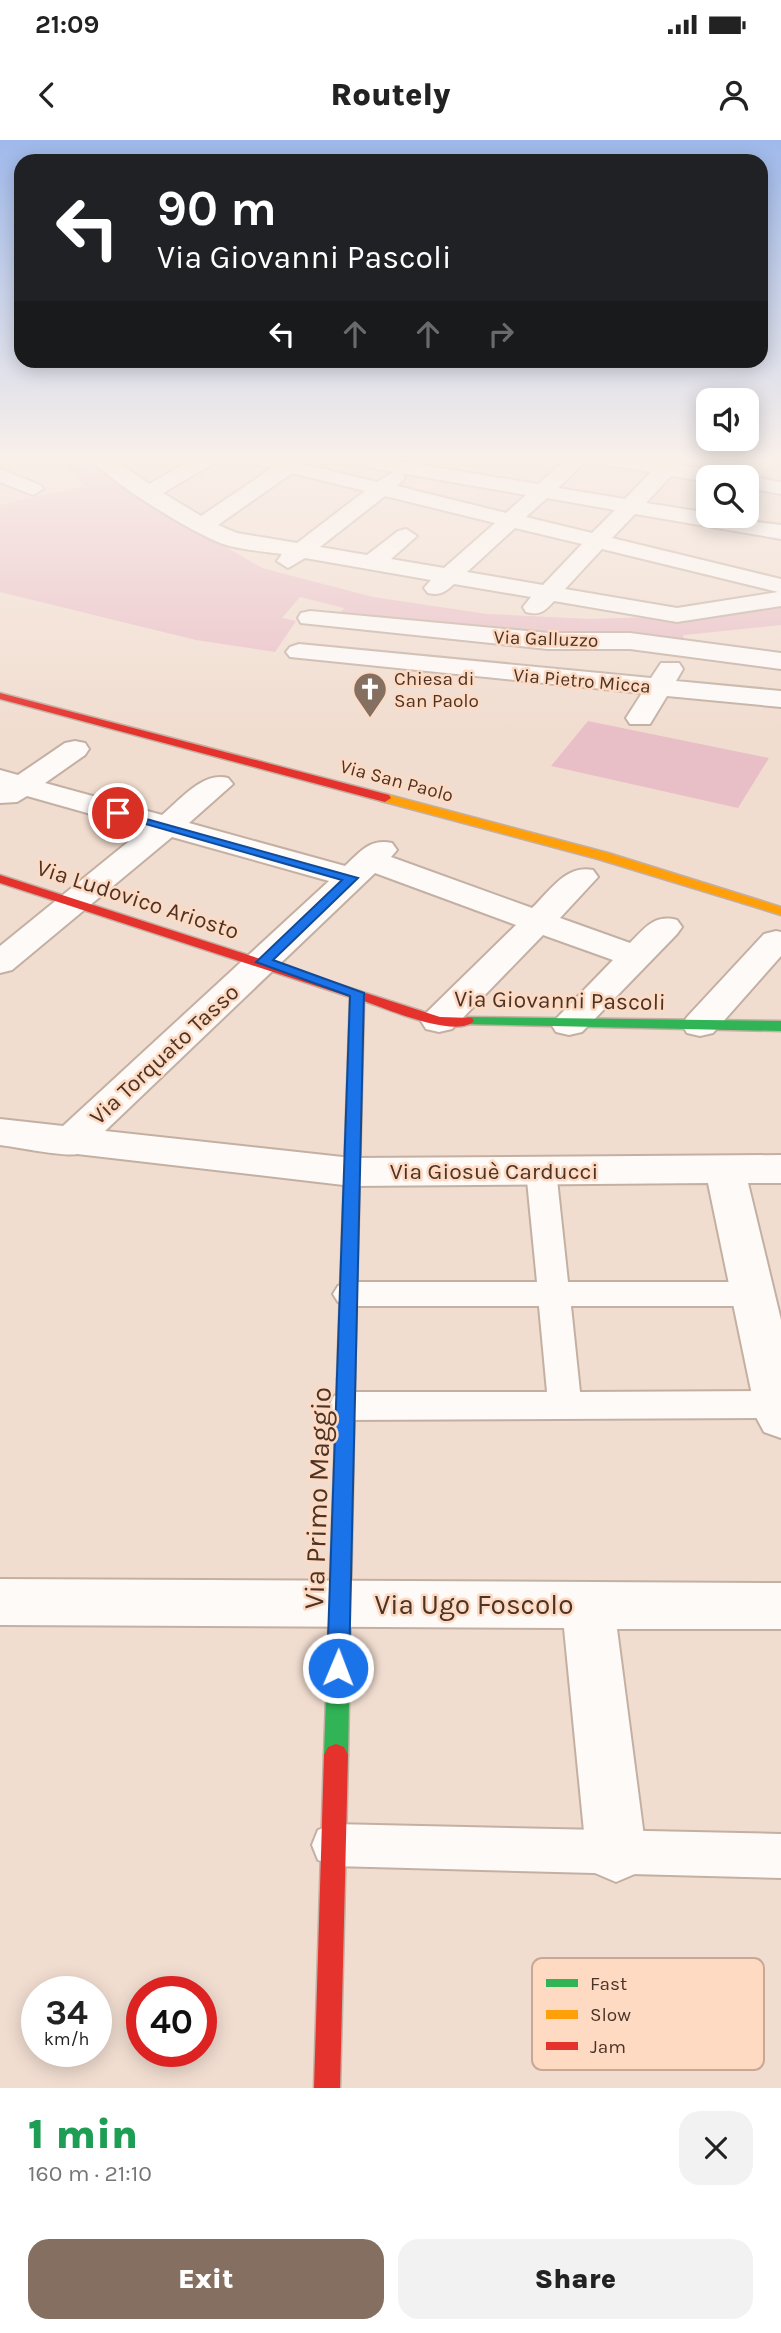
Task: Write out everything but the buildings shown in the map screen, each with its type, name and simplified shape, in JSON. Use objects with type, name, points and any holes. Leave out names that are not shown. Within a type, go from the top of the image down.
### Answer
[{"type":"street","points":[[289,549],[677,615],[781,599]]},
{"type":"street","points":[[282,566],[304,549]]},
{"type":"street","points":[[372,563],[390,549]]},
{"type":"street","points":[[426,598],[480,549]]},
{"type":"street","points":[[531,611],[590,549]]},
{"type":"street","points":[[717,610],[762,549]]},
{"type":"street","points":[[768,549],[781,586]]},
{"type":"street","name":"Via Galluzzo","points":[[310,618],[548,641],[630,641],[781,661]]},
{"type":"street","points":[[640,718],[684,647]]},
{"type":"street","name":"Via Pietro Micca","points":[[299,652],[484,662],[659,686],[781,699]]},
{"type":"street","name":"Via San Paolo","points":[[0,696],[591,853],[778,926]]},
{"type":"street","points":[[7,789],[75,749]]},
{"type":"street","points":[[0,963],[218,784]]},
{"type":"street","points":[[7,789],[166,826],[368,863],[635,957]]},
{"type":"street","name":"Via Torquato Tasso","points":[[69,1143],[368,863]]},
{"type":"street","points":[[439,1021],[582,877]]},
{"type":"street","name":"Via Ludovico Ariosto","points":[[0,879],[263,962]]},
{"type":"street","points":[[700,1025],[778,926]]},
{"type":"street","points":[[569,1024],[665,927]]},
{"type":"street","name":"Via Giovanni Pascoli","points":[[263,962],[439,1021],[781,1026]]},
{"type":"street","name":"Via Primo Maggio","points":[[327,2088],[357,993]]},
{"type":"street","name":"Via Giosuè Carducci","points":[[0,1132],[69,1143],[352,1172],[781,1169]]},
{"type":"street","points":[[725,1170],[780,1412]]},
{"type":"street","name":"Via Ugo Foscolo","points":[[0,1602],[781,1606]]},
{"type":"street","points":[[588,1605],[616,1852]]},
{"type":"lane","points":[[541,1170],[565,1406]]},
{"type":"lane","points":[[349,1294],[753,1294]]},
{"type":"lane","points":[[346,1406],[565,1406],[780,1412]]},
{"type":"lane","points":[[333,1845],[781,1856]]},
{"type":"shaded area","points":[[0,549],[229,549],[262,568],[373,597],[487,614],[590,619],[686,616],[781,604],[781,625],[684,635],[682,641],[555,637],[339,615],[344,608],[300,597],[282,618],[296,621],[275,652],[196,640],[0,592]]},
{"type":"shaded area","points":[[588,721],[769,758],[738,808],[551,766]]},
{"type":"traffic: fast","points":[[467,1021],[781,1026]]},
{"type":"traffic: fast","points":[[336,1755],[346,1379]]},
{"type":"traffic: slow","points":[[385,798],[603,856],[781,911]]},
{"type":"traffic: jam","points":[[0,696],[385,798]]},
{"type":"traffic: jam","points":[[0,879],[439,1021],[467,1021]]},
{"type":"traffic: jam","points":[[346,1379],[357,993]]},
{"type":"traffic: jam","points":[[327,2088],[336,1755]]},
{"type":"place","name":"Chiesa di San Paolo","points":[[370,719]]},
{"type":"route","points":[[118,813],[352,878],[263,962],[357,993],[338,1668]]}]
